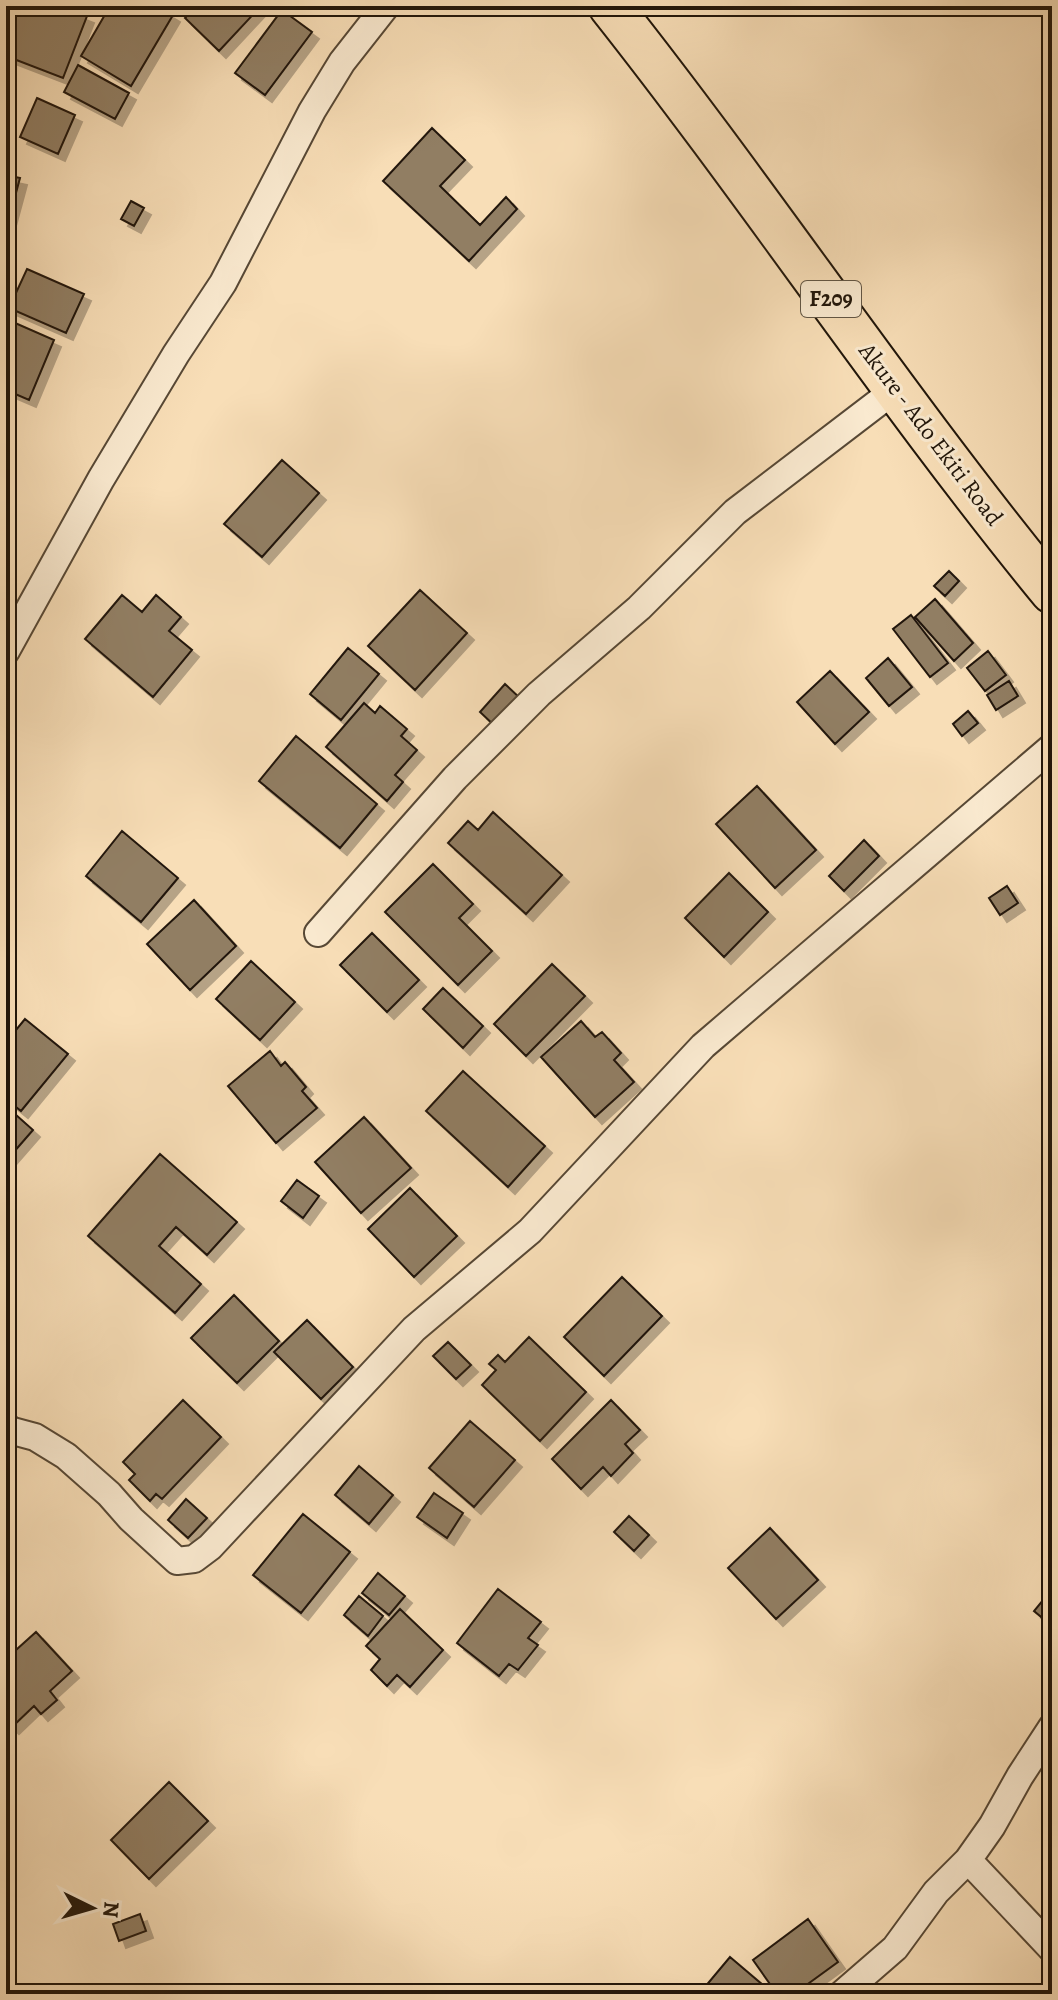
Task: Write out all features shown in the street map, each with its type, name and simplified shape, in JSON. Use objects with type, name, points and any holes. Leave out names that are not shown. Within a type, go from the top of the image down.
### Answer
[{"type":"main road","name":"Akure - Ado Ekiti Road","points":[[610,6],[715,141],[976,499],[1052,592]]},
{"type":"street","points":[[6,651],[108,467],[223,283],[312,111],[342,62],[386,6]]},
{"type":"street","points":[[318,933],[455,778],[539,694],[639,608],[735,512],[896,389]]},
{"type":"street","points":[[7,1429],[35,1437],[66,1456],[177,1561],[194,1559],[210,1547],[414,1329],[530,1231],[703,1046],[1052,747]]},
{"type":"street","points":[[842,1994],[895,1948],[936,1892],[968,1860],[1052,1727]]},
{"type":"street","points":[[968,1860],[1052,1949]]},
{"type":"building","points":[[6,6],[61,6],[87,16],[63,78],[6,56]]},
{"type":"building","points":[[110,6],[158,6],[173,15],[131,86],[81,56]]},
{"type":"building","points":[[196,6],[261,6],[219,51],[185,18]]},
{"type":"building","points":[[282,10],[312,32],[265,95],[235,73]]},
{"type":"building","points":[[78,65],[129,93],[115,119],[64,92]]},
{"type":"building","points":[[37,98],[75,115],[58,154],[20,137]]},
{"type":"building","points":[[432,128],[465,160],[440,186],[480,225],[506,197],[517,209],[469,261],[383,181]]},
{"type":"building","points":[[6,175],[20,178],[6,230]]},
{"type":"building","points":[[131,201],[144,208],[134,226],[121,219]]},
{"type":"building","points":[[27,269],[84,294],[66,333],[9,308]]},
{"type":"building","points":[[6,319],[54,340],[29,400],[6,390]]},
{"type":"building","points":[[282,460],[319,493],[262,557],[224,524]]},
{"type":"building","points":[[949,571],[959,581],[945,596],[934,586]]},
{"type":"building","points":[[420,590],[467,633],[415,690],[368,646]]},
{"type":"building","points":[[122,595],[142,612],[156,595],[181,617],[169,631],[192,650],[153,697],[85,639]]},
{"type":"building","points":[[935,599],[973,643],[954,661],[915,617]]},
{"type":"building","points":[[911,615],[948,663],[930,677],[893,629]]},
{"type":"building","points":[[348,648],[379,674],[341,720],[310,694]]},
{"type":"building","points":[[988,651],[1006,675],[985,691],[967,668]]},
{"type":"building","points":[[888,658],[912,687],[889,706],[866,678]]},
{"type":"building","points":[[830,671],[869,712],[835,744],[797,702]]},
{"type":"building","points":[[1009,681],[1018,696],[996,710],[987,695]]},
{"type":"building","points":[[505,684],[522,700],[497,728],[480,712]]},
{"type":"building","points":[[364,703],[375,713],[380,706],[407,729],[401,736],[417,750],[395,775],[403,782],[387,801],[326,747]]},
{"type":"building","points":[[968,711],[978,723],[962,736],[953,724]]},
{"type":"building","points":[[296,736],[377,804],[340,848],[259,781]]},
{"type":"building","points":[[757,786],[816,850],[775,888],[716,824]]},
{"type":"building","points":[[493,812],[562,875],[526,914],[448,843],[468,821],[478,830]]},
{"type":"building","points":[[122,831],[178,878],[141,922],[86,876]]},
{"type":"building","points":[[864,840],[879,856],[844,891],[829,876]]},
{"type":"building","points":[[433,864],[473,904],[459,918],[492,951],[458,985],[385,912]]},
{"type":"building","points":[[729,873],[768,912],[724,957],[685,918]]},
{"type":"building","points":[[1007,886],[1018,903],[1000,915],[989,898]]},
{"type":"building","points":[[194,900],[236,946],[190,990],[147,944]]},
{"type":"building","points":[[372,933],[419,980],[387,1012],[340,965]]},
{"type":"building","points":[[251,961],[295,1002],[260,1040],[216,999]]},
{"type":"building","points":[[552,964],[585,996],[526,1056],[494,1024]]},
{"type":"building","points":[[443,988],[483,1026],[463,1048],[423,1009]]},
{"type":"building","points":[[25,1019],[68,1054],[21,1111],[6,1099],[6,1042]]},
{"type":"building","points":[[581,1021],[595,1037],[602,1032],[621,1053],[614,1060],[634,1082],[595,1117],[541,1057]]},
{"type":"building","points":[[270,1051],[281,1066],[285,1062],[306,1087],[302,1091],[317,1108],[276,1143],[228,1086]]},
{"type":"building","points":[[463,1071],[545,1146],[508,1187],[426,1111]]},
{"type":"building","points":[[6,1106],[33,1130],[6,1161]]},
{"type":"building","points":[[364,1117],[411,1168],[361,1213],[315,1162]]},
{"type":"building","points":[[160,1154],[237,1222],[207,1255],[176,1227],[159,1246],[201,1284],[175,1313],[88,1236]]},
{"type":"building","points":[[297,1180],[319,1196],[303,1218],[281,1201]]},
{"type":"building","points":[[410,1188],[457,1236],[414,1277],[368,1229]]},
{"type":"building","points":[[622,1277],[662,1316],[604,1376],[564,1337]]},
{"type":"building","points":[[234,1295],[279,1341],[237,1383],[191,1338]]},
{"type":"building","points":[[307,1320],[353,1367],[321,1399],[274,1352]]},
{"type":"building","points":[[529,1337],[586,1392],[540,1441],[482,1385],[496,1370],[489,1364],[498,1355],[505,1362]]},
{"type":"building","points":[[448,1342],[471,1365],[456,1379],[433,1356]]},
{"type":"building","points":[[183,1400],[221,1437],[162,1499],[156,1494],[150,1501],[129,1480],[135,1474],[123,1462]]},
{"type":"building","points":[[611,1400],[640,1430],[625,1444],[633,1453],[611,1476],[603,1467],[581,1489],[552,1459]]},
{"type":"building","points":[[470,1421],[515,1460],[474,1507],[429,1468]]},
{"type":"building","points":[[359,1466],[393,1495],[369,1524],[335,1495]]},
{"type":"building","points":[[434,1493],[463,1513],[447,1538],[417,1517]]},
{"type":"building","points":[[186,1499],[207,1518],[188,1538],[168,1520]]},
{"type":"building","points":[[303,1514],[350,1552],[301,1613],[253,1575]]},
{"type":"building","points":[[629,1516],[649,1535],[634,1551],[614,1532]]},
{"type":"building","points":[[770,1528],[818,1580],[776,1619],[728,1568]]},
{"type":"building","points":[[378,1573],[405,1596],[389,1615],[362,1593]]},
{"type":"building","points":[[498,1589],[541,1622],[528,1638],[538,1645],[518,1670],[509,1664],[499,1676],[457,1643]]},
{"type":"building","points":[[1052,1589],[1052,1626],[1034,1611]]},
{"type":"building","points":[[359,1596],[383,1616],[368,1636],[344,1615]]},
{"type":"building","points":[[400,1609],[443,1650],[410,1687],[397,1675],[387,1686],[371,1670],[380,1659],[366,1646]]},
{"type":"building","points":[[36,1632],[72,1671],[50,1691],[57,1700],[41,1714],[34,1706],[12,1727],[6,1721],[6,1659]]},
{"type":"building","points":[[169,1782],[208,1821],[149,1879],[111,1840]]},
{"type":"building","points":[[140,1914],[146,1931],[119,1941],[113,1924]]},
{"type":"building","points":[[808,1919],[838,1962],[794,1994],[777,1994],[753,1960]]},
{"type":"building","points":[[730,1957],[770,1991],[767,1994],[699,1994]]}]
